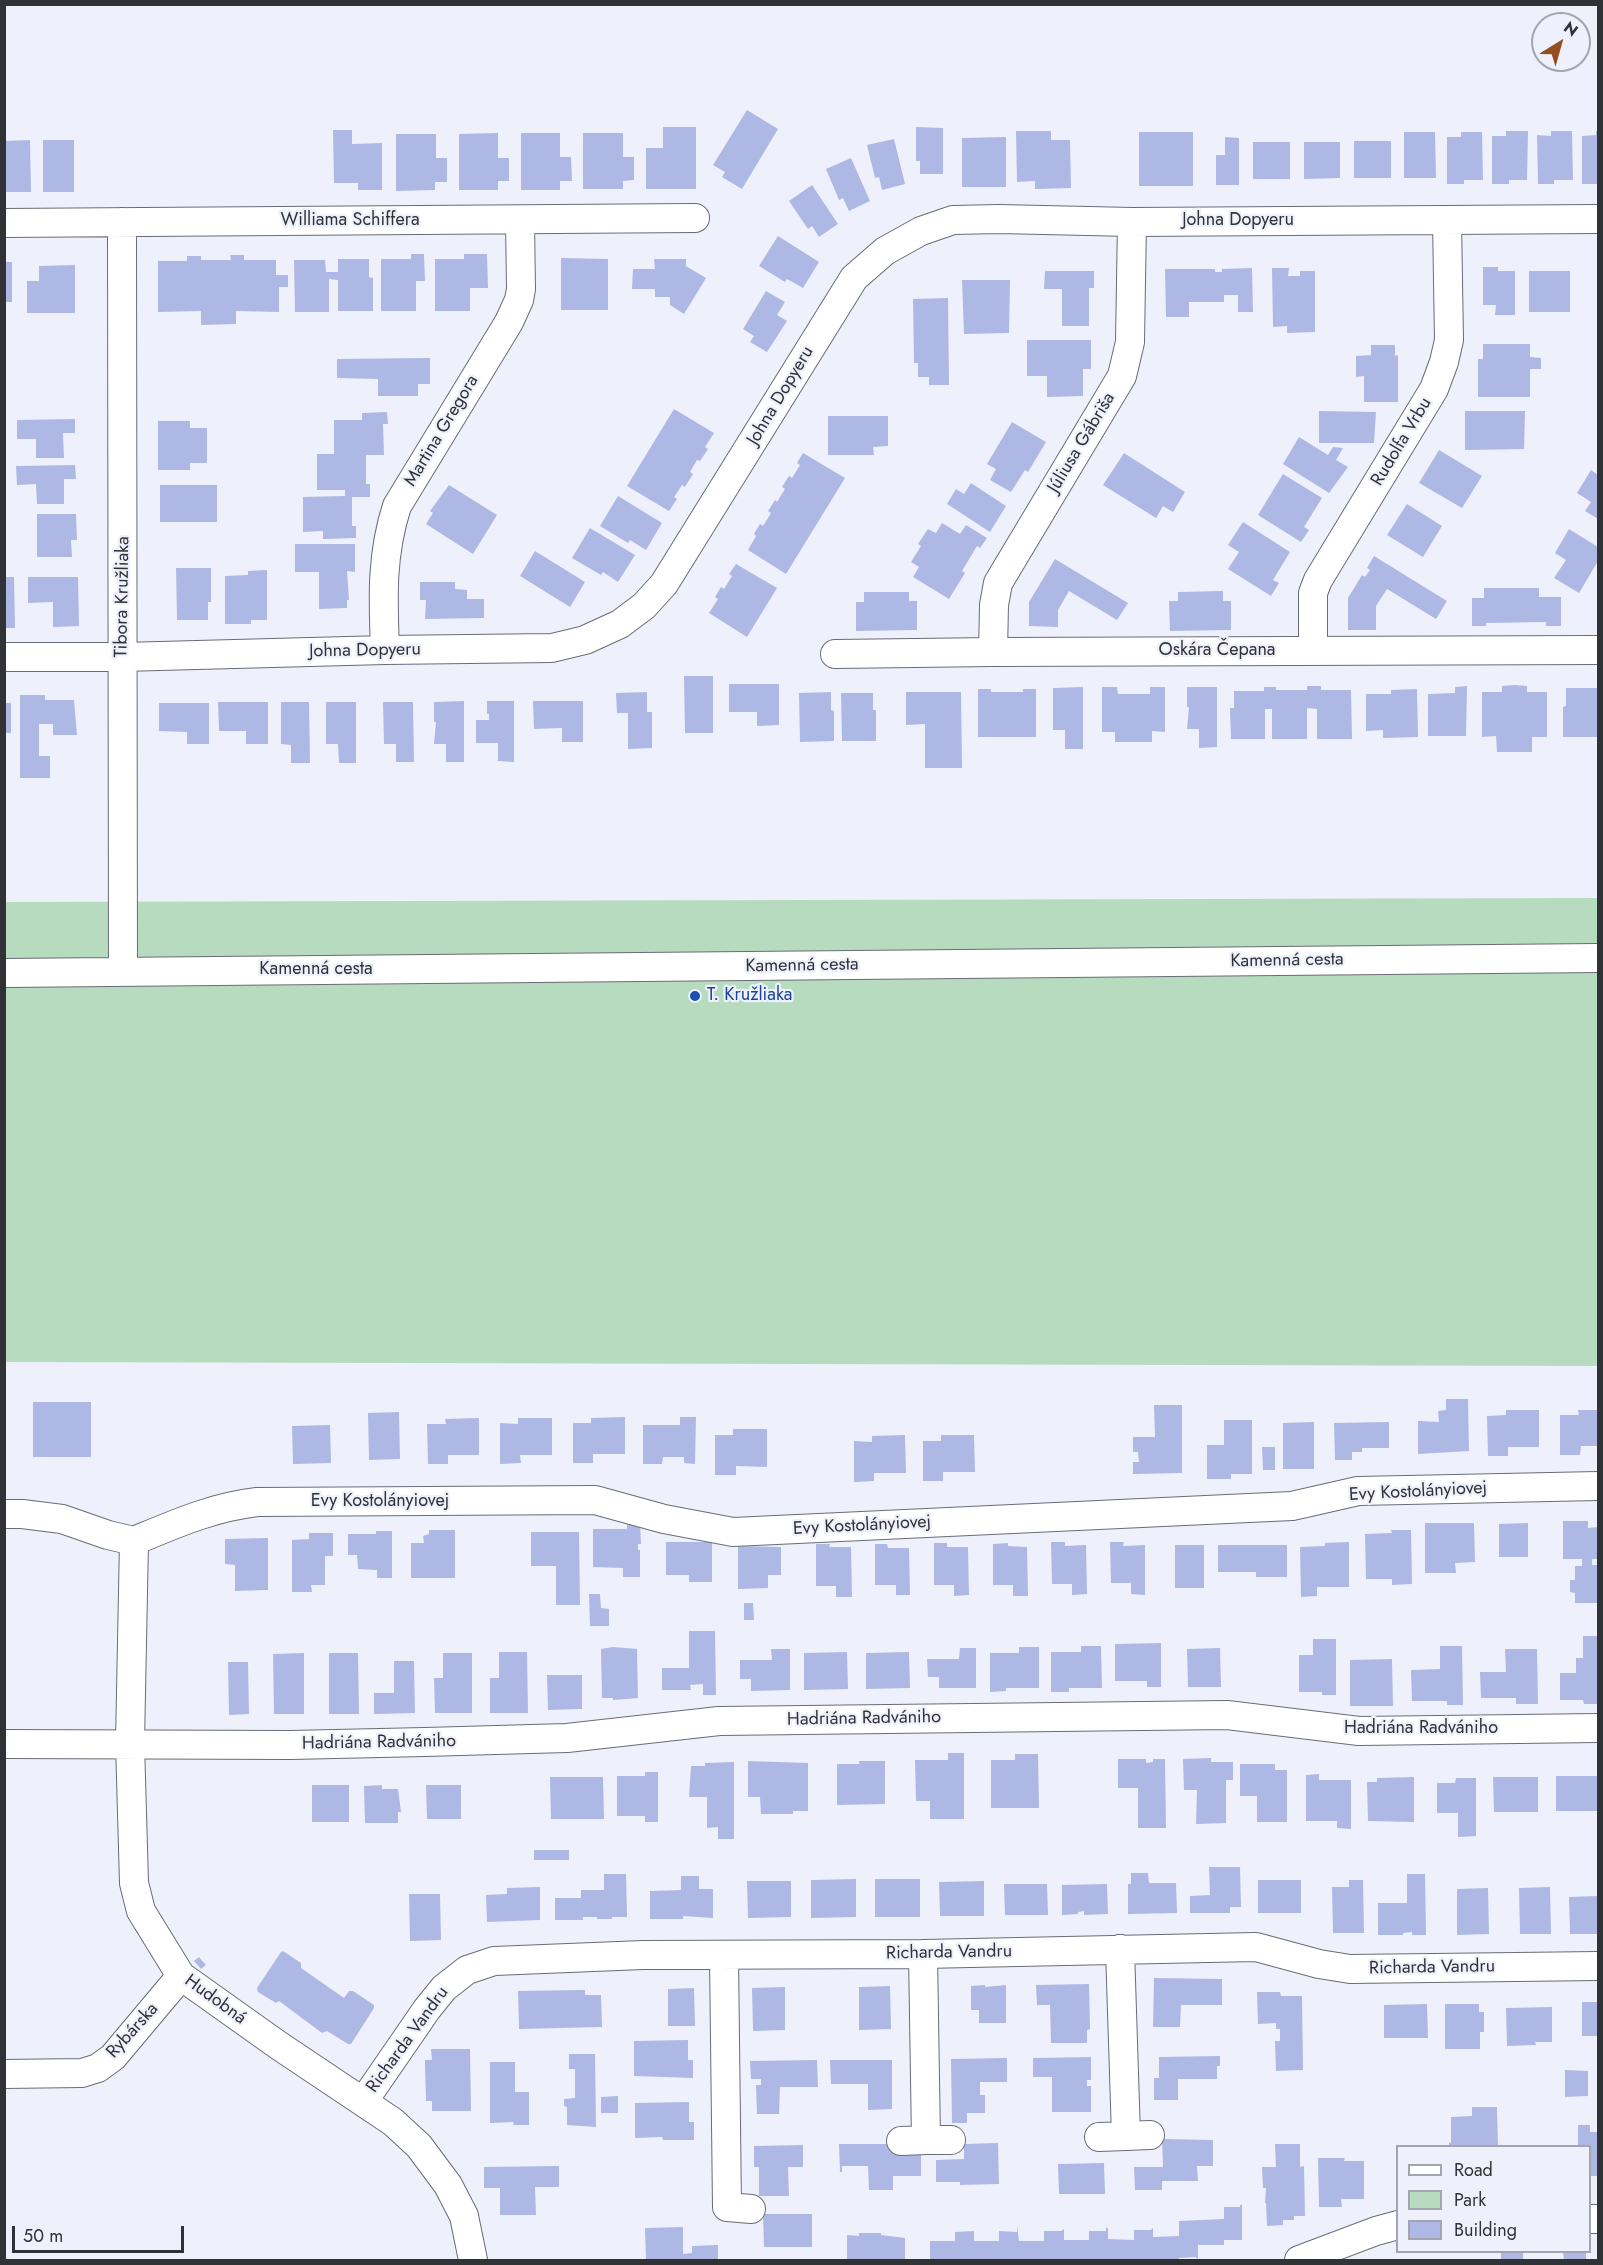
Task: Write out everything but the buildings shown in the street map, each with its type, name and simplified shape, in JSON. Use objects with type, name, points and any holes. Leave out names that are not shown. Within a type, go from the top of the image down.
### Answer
[{"type":"street","name":"Williama Schiffera","points":[[4,223],[695,218]]},
{"type":"street","name":"Johna Dopyeru","points":[[4,657],[122,657],[552,648],[585,640],[620,624],[644,606],[664,584],[854,278],[885,251],[921,231],[953,220],[1132,222],[1599,219]]},
{"type":"street","name":"Martina Gregora","points":[[385,650],[385,560],[391,525],[397,506],[519,300],[520,220]]},
{"type":"street","name":"Rudolfa Vrbu","points":[[1313,651],[1313,593],[1318,580],[1434,389],[1444,362],[1450,329],[1447,220]]},
{"type":"street","name":"Tibora Kružliaka","points":[[122,222],[123,972]]},
{"type":"street","name":"Júliusa Gábriša","points":[[993,652],[994,605],[999,584],[1122,376],[1130,342],[1132,222]]},
{"type":"street","name":"Oskára Čepana","points":[[835,654],[1599,650]]},
{"type":"street","name":"Kamenná cesta","points":[[4,973],[1599,957]]},
{"type":"street","name":"Evy Kostolányiovej","points":[[134,1541],[197,1514],[237,1504],[257,1502],[595,1500],[664,1519],[734,1532],[1292,1506],[1358,1491],[1599,1486]]},
{"type":"street","points":[[4,1514],[62,1519],[108,1535],[134,1541]]},
{"type":"street","name":"Hudobná","points":[[134,1541],[130,1743],[134,1883],[141,1911],[181,1976],[278,2045],[393,2122],[420,2146],[448,2185],[464,2216],[473,2260]]},
{"type":"street","name":"Hadriána Radvániho","points":[[4,1744],[290,1745],[567,1738],[719,1720],[1203,1715],[1227,1715],[1359,1731],[1599,1728]]},
{"type":"street","name":"Richarda Vandru","points":[[363,2102],[436,1997],[451,1981],[475,1966],[494,1961],[643,1955],[923,1954],[1256,1947],[1319,1964],[1350,1969],[1599,1966]]},
{"type":"street","points":[[1120,1949],[1125,2136]]},
{"type":"street","points":[[923,1954],[926,2140]]},
{"type":"street","points":[[724,1956],[727,2208]]},
{"type":"street","name":"Rybárska","points":[[4,2074],[82,2073],[98,2068],[113,2057],[181,1976]]},
{"type":"street","points":[[1299,2260],[1396,2226]]},
{"type":"green space","points":[[1598,898],[1598,1366],[5,1362],[5,902]]},
{"type":"place","name":"T. Kružliaka","points":[[695,996]]}]
